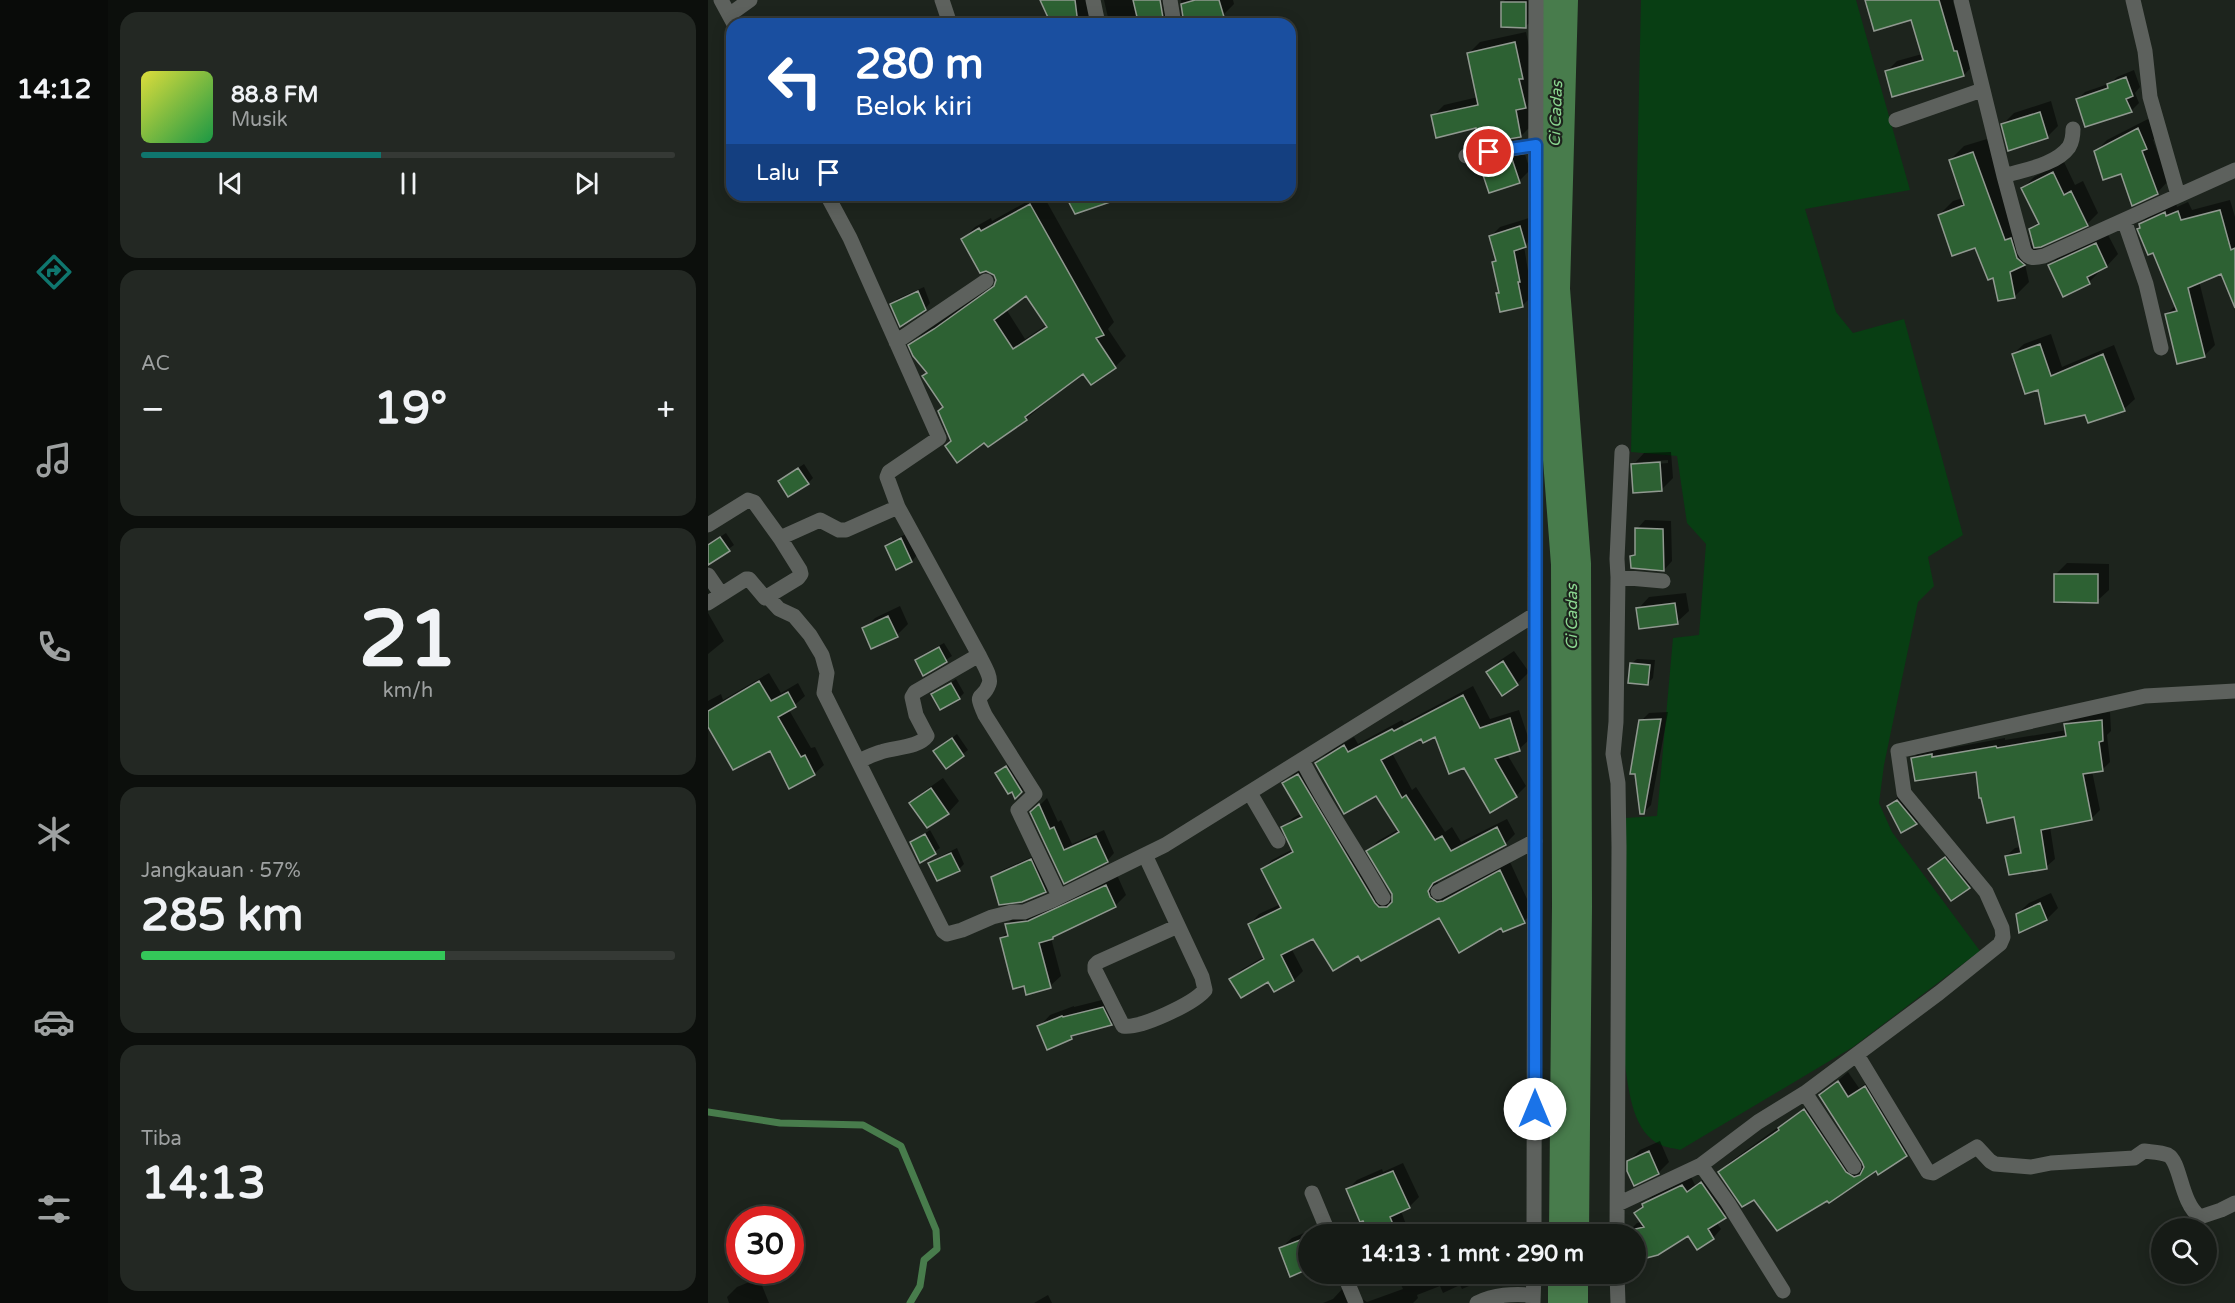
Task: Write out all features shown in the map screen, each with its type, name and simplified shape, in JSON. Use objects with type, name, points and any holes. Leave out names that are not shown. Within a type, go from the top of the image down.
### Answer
[{"type":"street","points":[[721,0],[731,18]]},
{"type":"street","points":[[733,18],[750,0]]},
{"type":"street","points":[[942,0],[948,18]]},
{"type":"street","points":[[1093,0],[1097,18]]},
{"type":"street","points":[[1170,0],[1173,18]]},
{"type":"street","points":[[1534,1224],[1536,0]]},
{"type":"street","points":[[1961,0],[2024,250],[2031,258],[2044,256],[2235,170]]},
{"type":"street","points":[[2133,0],[2145,51],[2150,97],[2178,195]]},
{"type":"street","points":[[1896,120],[1982,90]]},
{"type":"street","points":[[2004,176],[2048,161],[2064,152],[2071,143],[2073,129]]},
{"type":"street","points":[[1466,156],[1536,145]]},
{"type":"street","points":[[830,201],[850,238],[939,438],[889,472],[887,477],[898,507],[979,656],[990,683],[979,696],[978,701],[1035,794],[1018,810],[1059,896]]},
{"type":"street","points":[[2124,220],[2146,284],[2161,348]]},
{"type":"street","points":[[896,342],[986,281]]},
{"type":"street","points":[[1617,1224],[1619,847],[1618,783],[1613,754],[1616,722],[1617,559],[1622,452]]},
{"type":"street","points":[[708,525],[744,501],[751,500],[780,538],[801,574],[768,597]]},
{"type":"street","points":[[780,538],[820,520],[840,530],[846,530],[898,507]]},
{"type":"street","points":[[708,575],[721,594]]},
{"type":"street","points":[[1618,578],[1663,581]]},
{"type":"street","points":[[708,603],[747,579],[765,598],[768,597],[779,609],[794,616],[810,635],[822,655],[827,673],[824,693],[943,931],[947,934],[992,917],[1012,912],[1024,912],[1165,845],[1534,615]]},
{"type":"street","points":[[858,761],[925,740],[927,736],[916,715],[912,697],[915,692],[979,656]]},
{"type":"street","points":[[1618,1204],[1701,1165],[1758,1122],[1806,1093],[2000,944],[2003,937],[2002,928],[1986,892],[1904,793],[1898,751],[2145,696],[2235,691]]},
{"type":"street","points":[[1302,760],[1323,801],[1383,898]]},
{"type":"street","points":[[1250,793],[1278,841]]},
{"type":"street","points":[[1438,892],[1535,841]]},
{"type":"street","points":[[1145,855],[1202,977],[1205,990],[1200,996],[1162,1015],[1131,1027],[1123,1026],[1095,970],[1095,965],[1178,926]]},
{"type":"street","points":[[1857,1055],[1928,1172],[1933,1173],[1977,1147],[1995,1164],[2031,1167],[2051,1163],[2134,1158],[2144,1151],[2167,1155],[2173,1159],[2188,1203],[2200,1217],[2235,1203]]},
{"type":"street","points":[[1806,1093],[1854,1167]]},
{"type":"street","points":[[1701,1165],[1728,1203],[1783,1291]]},
{"type":"street","points":[[1312,1193],[1325,1224]]},
{"type":"street","points":[[1348,1284],[1356,1303]]},
{"type":"street","points":[[1477,1303],[1504,1294],[1533,1299],[1534,1284]]},
{"type":"street","points":[[1617,1284],[1618,1303]]},
{"type":"green space","points":[[1641,0],[1856,0],[1910,190],[1805,209],[1836,312],[1853,333],[1904,319],[1963,535],[1928,557],[1934,586],[1918,602],[1884,765],[1879,803],[1892,832],[1980,951],[1853,1047],[1680,1150],[1666,1147],[1652,1139],[1638,1122],[1628,1087],[1625,1065],[1625,818],[1657,816],[1673,638],[1699,635],[1706,544],[1687,523],[1677,456],[1631,452]]},
{"type":"building","points":[[1040,0],[1075,0],[1077,18],[1048,18]]},
{"type":"building","points":[[1133,0],[1160,0],[1163,18],[1134,18],[1137,17]]},
{"type":"building","points":[[1195,0],[1219,0],[1224,17],[1183,18],[1181,4]]},
{"type":"building","points":[[1865,0],[1939,0],[1964,76],[1892,97],[1885,71],[1923,60],[1911,20],[1874,31]]},
{"type":"building","points":[[1501,2],[1526,2],[1526,28],[1501,27]]},
{"type":"building","points":[[1515,42],[1523,79],[1519,79],[1526,108],[1516,110],[1521,137],[1479,144],[1476,128],[1436,138],[1431,115],[1478,105],[1467,53]]},
{"type":"building","points":[[2126,77],[2133,96],[2126,99],[2132,112],[2085,127],[2076,99],[2108,88],[2107,84]]},
{"type":"building","points":[[2040,112],[2048,138],[2008,151],[2001,124]]},
{"type":"building","points":[[2138,128],[2147,149],[2142,151],[2158,194],[2132,206],[2121,174],[2103,180],[2094,151]]},
{"type":"building","points":[[1973,152],[2005,240],[2011,238],[2017,258],[2025,265],[2010,272],[2015,298],[1998,301],[1993,278],[1988,280],[1975,248],[1952,256],[1938,215],[1964,205],[1949,160]]},
{"type":"building","points":[[1512,159],[1520,183],[1489,193],[1481,169],[1483,168],[1482,163]]},
{"type":"building","points":[[2053,172],[2064,195],[2071,191],[2088,226],[2034,248],[2029,229],[2039,224],[2021,188]]},
{"type":"building","points":[[1068,201],[1113,201],[1075,214]]},
{"type":"building","points":[[1030,204],[1104,335],[1096,338],[1116,368],[1091,385],[1083,374],[1025,417],[1027,420],[988,447],[984,443],[957,463],[945,446],[951,441],[938,411],[943,407],[922,376],[927,373],[913,356],[908,345],[994,286],[996,280],[994,275],[986,271],[980,273],[961,239],[979,228],[981,231]],"holes":[[[1026,296],[1047,327],[1013,349],[994,320]]]},
{"type":"building","points":[[2220,210],[2231,250],[2235,248],[2235,308],[2221,274],[2188,288],[2205,357],[2177,364],[2165,314],[2177,311],[2153,253],[2148,255],[2137,229],[2140,228],[2139,224],[2165,212],[2166,216],[2178,211],[2181,220]]},
{"type":"building","points":[[1520,226],[1526,247],[1514,251],[1523,307],[1500,312],[1496,293],[1499,293],[1492,262],[1496,261],[1489,236]]},
{"type":"building","points":[[2096,243],[2107,267],[2087,277],[2090,284],[2063,297],[2048,265]]},
{"type":"building","points":[[918,291],[926,310],[900,327],[890,304]]},
{"type":"building","points":[[2040,344],[2051,376],[2103,354],[2125,411],[2088,423],[2085,415],[2045,424],[2038,390],[2025,394],[2012,354]]},
{"type":"building","points":[[1660,462],[1662,491],[1633,493],[1631,464]]},
{"type":"building","points":[[798,468],[809,484],[788,497],[778,481]]},
{"type":"building","points":[[1635,528],[1663,529],[1664,571],[1631,568],[1630,556],[1635,555]]},
{"type":"building","points":[[720,537],[730,551],[708,565],[708,545]]},
{"type":"building","points":[[901,538],[912,562],[896,570],[885,546]]},
{"type":"building","points":[[2054,574],[2098,574],[2098,603],[2054,602]]},
{"type":"building","points":[[1675,603],[1678,624],[1639,629],[1636,608]]},
{"type":"building","points":[[888,616],[898,637],[871,649],[862,628]]},
{"type":"building","points":[[939,647],[947,662],[923,676],[915,660]]},
{"type":"building","points":[[1503,661],[1518,685],[1502,696],[1486,672]]},
{"type":"building","points":[[1630,663],[1650,665],[1648,685],[1628,683]]},
{"type":"building","points":[[759,681],[771,701],[788,692],[796,707],[778,717],[801,757],[805,755],[815,775],[789,789],[770,751],[733,770],[708,727],[708,711]]},
{"type":"building","points":[[951,683],[960,699],[940,710],[931,694]]},
{"type":"building","points":[[1463,695],[1480,728],[1510,718],[1520,751],[1495,759],[1517,797],[1490,813],[1464,768],[1449,774],[1435,737],[1423,743],[1421,739],[1381,760],[1402,798],[1406,795],[1435,840],[1442,836],[1451,851],[1497,827],[1506,845],[1433,883],[1428,891],[1430,897],[1437,902],[1443,901],[1500,870],[1525,923],[1503,932],[1501,928],[1459,953],[1439,918],[1361,961],[1358,956],[1333,971],[1313,939],[1281,955],[1294,981],[1274,992],[1268,982],[1241,998],[1229,979],[1264,959],[1248,924],[1281,908],[1261,869],[1293,852],[1281,827],[1302,817],[1282,783],[1298,774],[1375,903],[1379,907],[1387,907],[1392,902],[1392,894],[1366,851],[1399,832],[1376,796],[1344,814],[1315,763],[1344,745],[1348,752]]},
{"type":"building","points":[[1661,719],[1644,814],[1640,814],[1635,774],[1630,774],[1639,720]]},
{"type":"building","points":[[2102,720],[2103,741],[2099,742],[2103,771],[2083,774],[2092,820],[2041,830],[2047,869],[2009,875],[2005,856],[2021,853],[2014,817],[1987,823],[1981,798],[1979,798],[1976,772],[1915,781],[1911,758],[1932,754],[1932,757],[1996,746],[1997,748],[2066,736],[2064,724]]},
{"type":"building","points":[[952,738],[964,756],[946,769],[933,751]]},
{"type":"building","points":[[1006,766],[1022,792],[1015,799],[1012,792],[1008,794],[995,773]]},
{"type":"building","points":[[931,788],[949,814],[927,828],[909,803]]},
{"type":"building","points":[[1897,800],[1917,824],[1901,833],[1887,806]]},
{"type":"building","points":[[1039,804],[1050,829],[1054,827],[1064,850],[1096,836],[1108,862],[1064,884],[1030,812]]},
{"type":"building","points":[[925,834],[936,854],[920,863],[910,842]]},
{"type":"building","points":[[951,853],[960,871],[937,881],[928,863]]},
{"type":"building","points":[[1945,857],[1970,888],[1951,901],[1928,869]]},
{"type":"building","points":[[1031,859],[1046,892],[1022,902],[999,905],[991,877]]},
{"type":"building","points":[[1106,885],[1116,907],[1053,939],[1039,943],[1051,988],[1026,995],[1024,986],[1013,989],[1000,938],[1008,936],[1005,924],[1028,921]]},
{"type":"building","points":[[2040,903],[2047,920],[2019,933],[2016,914]]},
{"type":"building","points":[[1103,1007],[1112,1025],[1071,1036],[1072,1039],[1047,1050],[1037,1026],[1062,1016]]},
{"type":"building","points":[[1838,1081],[1848,1097],[1865,1086],[1907,1156],[1878,1175],[1876,1171],[1829,1203],[1827,1201],[1777,1231],[1754,1200],[1742,1207],[1718,1172],[1779,1130],[1778,1128],[1804,1109],[1846,1172],[1854,1177],[1860,1175],[1864,1167],[1862,1162],[1819,1095]]},
{"type":"building","points":[[1649,1151],[1659,1174],[1634,1186],[1627,1171],[1627,1161]]},
{"type":"building","points":[[1393,1171],[1410,1208],[1390,1217],[1393,1224],[1364,1224],[1363,1221],[1360,1222],[1346,1189]]},
{"type":"building","points":[[1701,1182],[1726,1218],[1708,1229],[1714,1239],[1697,1250],[1688,1236],[1658,1255],[1646,1258],[1646,1224],[1642,1224],[1634,1213],[1643,1207],[1642,1204],[1682,1185],[1687,1192]]},
{"type":"building","points":[[1298,1241],[1298,1273],[1290,1277],[1279,1248]]},
{"type":"waterway","name":"Ci Cadas","points":[[1558,0],[1550,289],[1571,564],[1572,906],[1569,1224]]},
{"type":"waterway","points":[[708,1112],[780,1123],[863,1125],[901,1146],[936,1230],[937,1249],[924,1260],[920,1286],[910,1303]]},
{"type":"waterway","name":"Ci Cadas","points":[[1568,1284],[1568,1303]]},
{"type":"route","points":[[1489,152],[1536,145],[1535,1109]]}]
